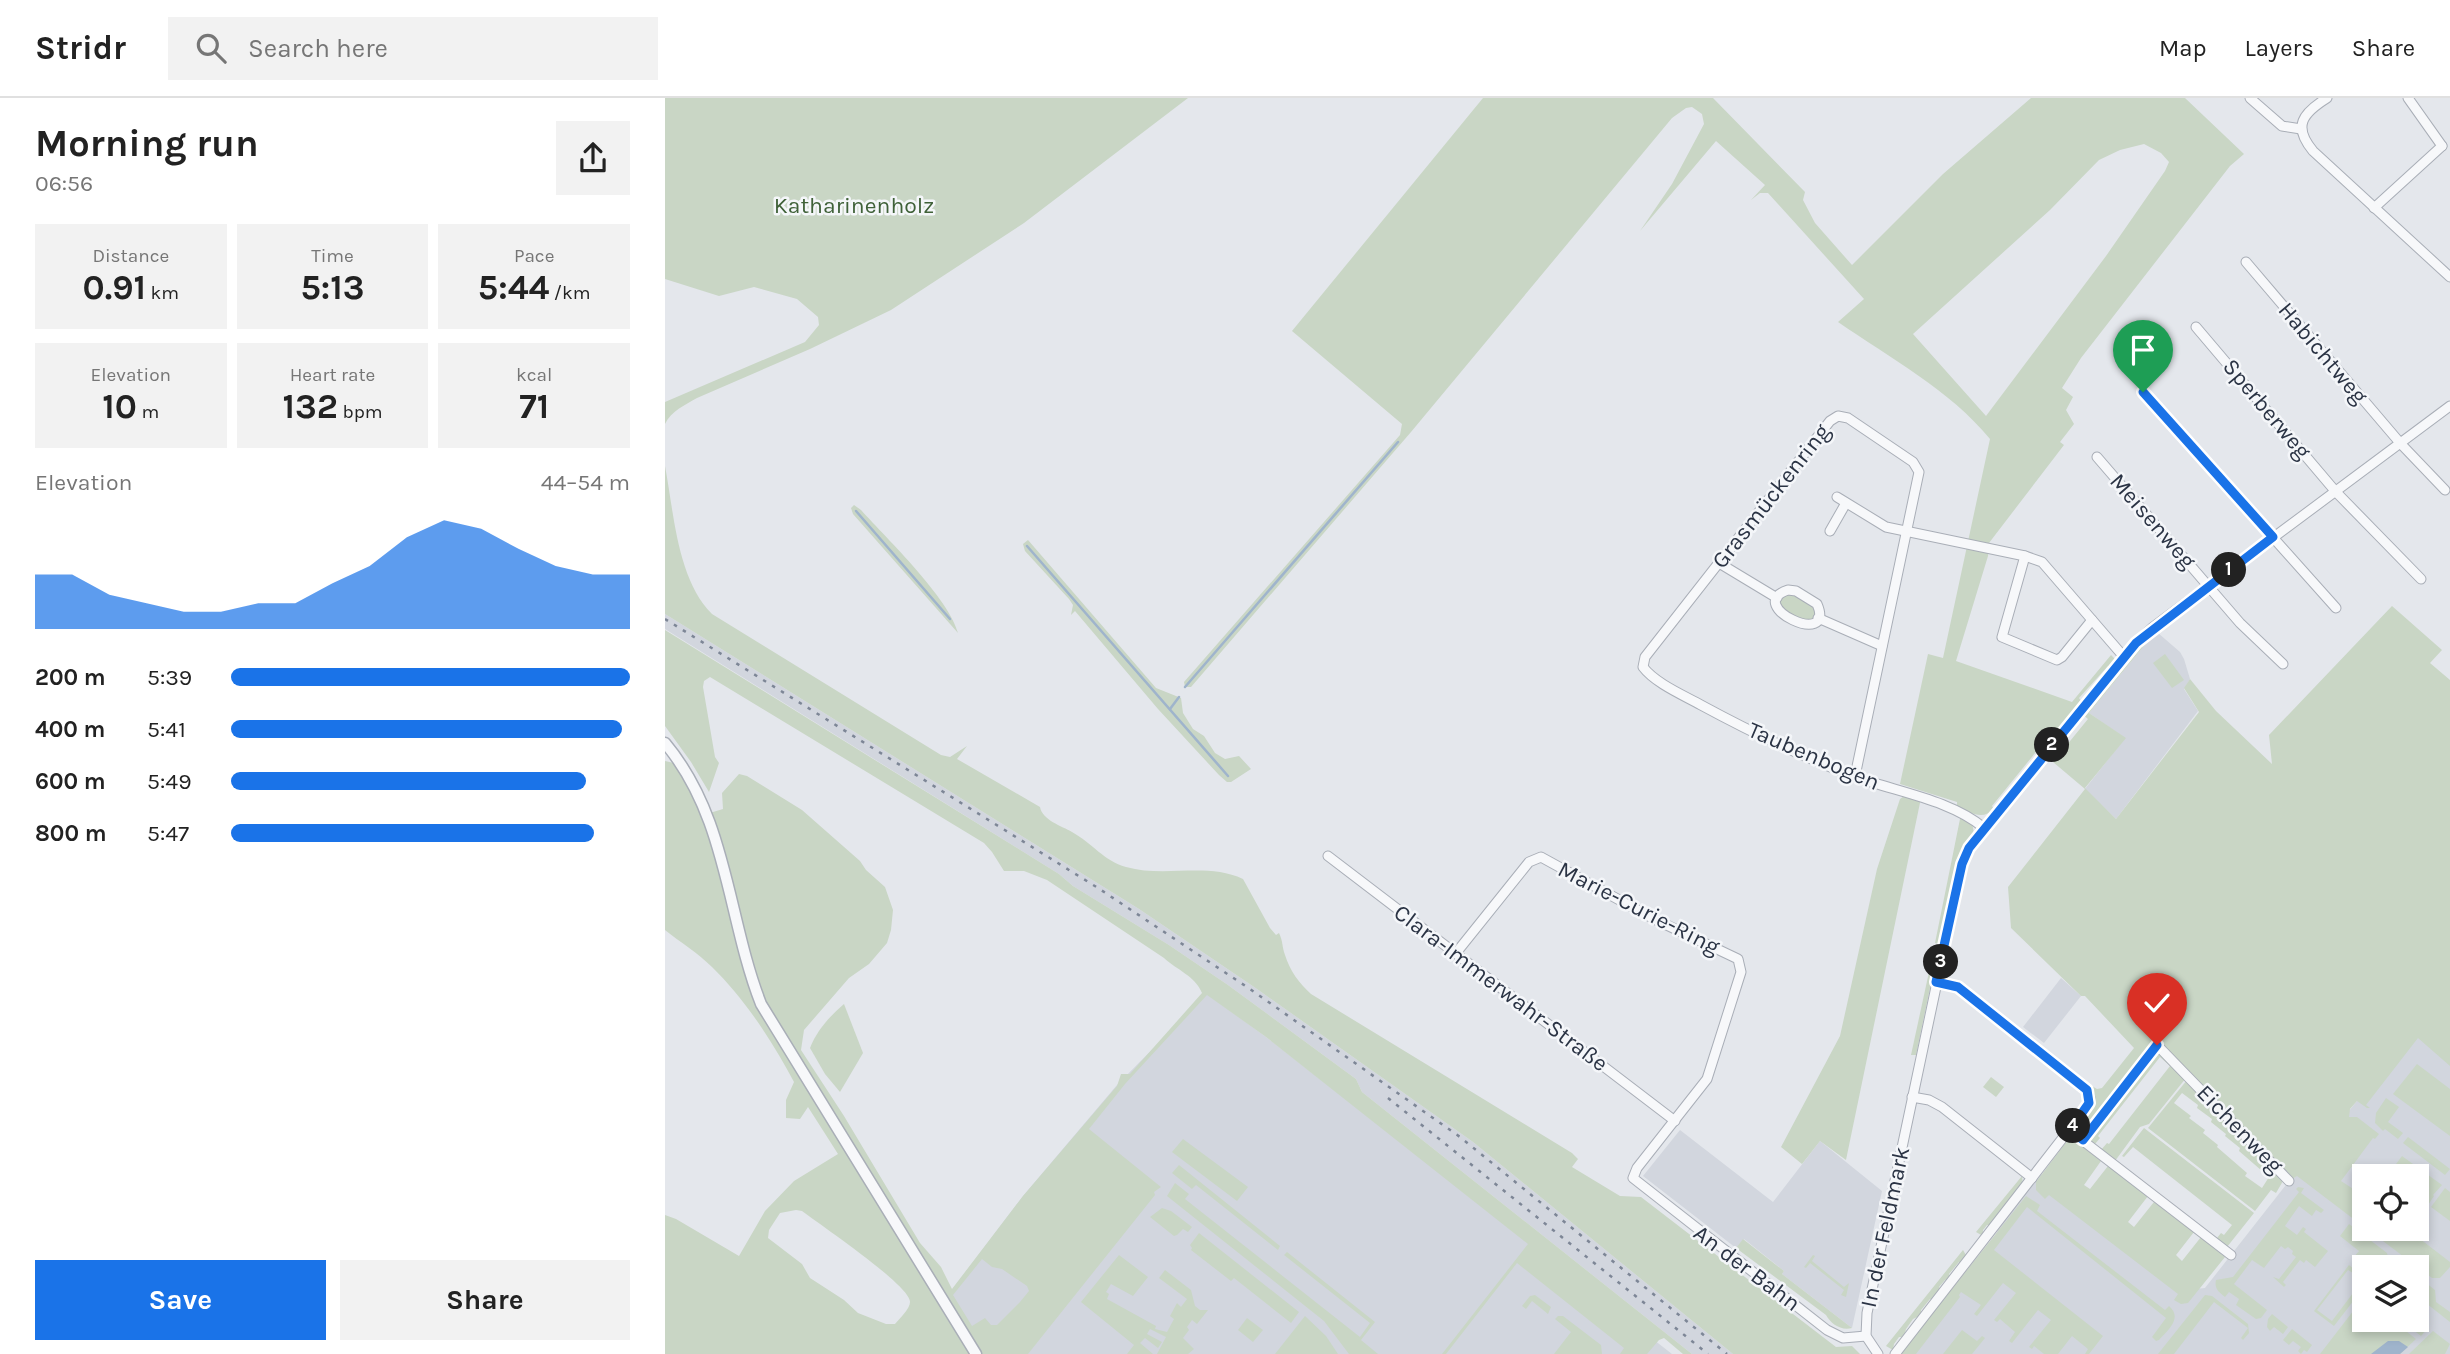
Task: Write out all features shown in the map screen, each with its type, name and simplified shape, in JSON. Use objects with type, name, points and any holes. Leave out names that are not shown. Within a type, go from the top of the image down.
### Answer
[{"type":"street","points":[[2250,98],[2282,126],[2301,129]]},
{"type":"street","points":[[2327,98],[2306,114],[2301,129],[2305,141],[2450,277]]},
{"type":"street","points":[[2374,208],[2446,147],[2408,98]]},
{"type":"street","name":"Habichtweg","points":[[2246,262],[2400,444],[2445,489]]},
{"type":"street","name":"Sperberweg","points":[[2196,327],[2336,492],[2421,579]]},
{"type":"street","points":[[2143,392],[2336,608]]},
{"type":"street","name":"In der Feldmark","points":[[1878,1354],[1865,1336],[1867,1312],[1936,982],[1962,864],[1969,848],[2124,657],[2152,628],[2450,406]]},
{"type":"street","name":"Grasmückenring","points":[[1648,673],[1643,667],[1645,657],[1830,421],[1838,416],[1848,418],[1918,468],[1855,776]]},
{"type":"street","name":"Meisenweg","points":[[2097,457],[2240,623],[2283,664]]},
{"type":"street","points":[[1837,497],[1879,525],[2035,558],[2050,569],[2124,657]]},
{"type":"street","points":[[1830,531],[1846,503]]},
{"type":"street","points":[[2025,556],[2001,637],[2060,659],[2092,620]]},
{"type":"street","points":[[1719,563],[1777,598]]},
{"type":"street","points":[[1784,591],[1796,591],[1817,604],[1820,611],[1818,618],[1811,624],[1802,624],[1780,612],[1776,605],[1777,598],[1784,591]]},
{"type":"street","points":[[1818,618],[1882,646]]},
{"type":"street","name":"Taubenbogen","points":[[1648,673],[1742,727],[1855,776],[1961,813],[1985,828]]},
{"type":"street","points":[[665,743],[683,767],[709,818],[723,861],[744,953],[761,1004],[976,1354]]},
{"type":"street","name":"Clara-Immerwahr-Straße","points":[[1328,856],[1675,1121]]},
{"type":"street","name":"Marie-Curie-Ring","points":[[1456,953],[1529,862],[1541,857],[1654,919],[1738,959],[1741,972],[1707,1079],[1637,1168],[1633,1174],[1634,1182]]},
{"type":"street","points":[[1895,1354],[2089,1103],[2087,1090],[1958,987],[1936,982]]},
{"type":"street","name":"Eichenweg","points":[[2083,1140],[2157,1045],[2289,1181]]},
{"type":"street","points":[[1912,1097],[1929,1100],[1942,1107],[2032,1178]]},
{"type":"street","points":[[2070,1130],[2231,1255]]},
{"type":"street","name":"An der Bahn","points":[[1634,1182],[1827,1330],[1843,1338],[1865,1336]]},
{"type":"shaded area","points":[[665,614],[1139,909],[1257,989],[1473,1142],[1733,1354],[1692,1354],[1362,1092],[1356,1079],[1228,985],[1073,886],[1059,874],[665,629]]},
{"type":"shaded area","points":[[2158,633],[2180,652],[2184,659],[2190,679],[2184,689],[2198,711],[2116,819],[2085,789],[2125,738],[2089,713],[2152,636]]},
{"type":"shaded area","points":[[2061,978],[2081,996],[2044,1043],[2023,1027]]},
{"type":"shaded area","points":[[1207,994],[1266,1037],[1672,1354],[976,1354],[940,1296],[952,1290],[1023,1196],[1117,1085]]},
{"type":"shaded area","points":[[2422,1026],[2450,1047],[2450,1354],[1906,1354],[1990,1247],[2007,1211],[2037,1171],[2195,1289],[2205,1288],[2289,1181]]},
{"type":"shaded area","points":[[1680,1130],[1773,1202],[1820,1141],[1882,1191],[1852,1328],[1782,1274],[1784,1271],[1744,1239],[1736,1248],[1643,1176]]},
{"type":"green space","name":"Katharinenholz","points":[[665,98],[1188,98],[1024,223],[891,310],[697,398],[675,412],[665,424],[665,402],[805,342],[819,325],[818,317],[797,299],[754,287],[719,296],[665,279]]},
{"type":"green space","points":[[1483,98],[1713,98],[1805,192],[1803,200],[1815,223],[1852,265],[1943,174],[2031,98],[2185,98],[2244,154],[2230,166],[2081,358],[2062,388],[2073,397],[2066,410],[2074,424],[2060,442],[2064,445],[1989,543],[1988,556],[1956,661],[2072,702],[2111,655],[2116,660],[2079,698],[2082,702],[2057,734],[2050,729],[2037,744],[2040,747],[1992,806],[1994,809],[1980,815],[1957,807],[1957,802],[1900,784],[1928,654],[1943,658],[1990,439],[1974,421],[1938,390],[1838,322],[1864,299],[1768,193],[1760,193],[1751,200],[1765,185],[1716,141],[1640,231],[1672,184],[1704,124],[1702,114],[1692,107],[1672,118],[1411,432],[1191,687],[1185,687],[1184,682],[1400,435],[1402,424],[1292,331]],"holes":[[[2144,144],[2161,153],[2169,162],[2165,171],[2106,256],[1986,416],[1913,334],[2050,210],[2099,160],[2120,150]]]},
{"type":"green space","points":[[665,466],[684,564],[700,600],[712,614],[941,755],[950,757],[967,746],[957,759],[1040,807],[1048,819],[1079,836],[1118,864],[1140,870],[1215,872],[1243,879],[1270,928],[1276,935],[1279,933],[1292,971],[1311,994],[1572,1153],[1578,1159],[1572,1167],[1620,1196],[1641,1197],[1836,1347],[1852,1346],[1860,1354],[1733,1354],[1473,1142],[1257,989],[1139,909],[665,614]]},
{"type":"green space","points":[[854,505],[930,586],[958,633],[853,514],[851,508]]},
{"type":"green space","points":[[1028,540],[1156,688],[1181,698],[1183,713],[1193,729],[1204,736],[1215,753],[1225,759],[1239,756],[1251,769],[1231,782],[1219,775],[1158,709],[1075,611],[1071,615],[1073,605],[1069,599],[1025,551],[1023,544]]},
{"type":"green space","points":[[1791,592],[1811,602],[1817,612],[1813,619],[1806,622],[1780,606],[1780,598]]},
{"type":"green space","points":[[2392,606],[2442,650],[2430,663],[2450,680],[2450,1066],[2418,1038],[2366,1105],[2370,1108],[2357,1101],[2350,1109],[2349,1117],[2357,1117],[2379,1134],[2373,1138],[2341,1181],[2352,1188],[2352,1218],[2297,1176],[2283,1181],[2276,1193],[2271,1190],[2255,1211],[2148,1128],[2186,1078],[2149,1124],[2140,1127],[2115,1161],[2101,1150],[2109,1144],[2170,1066],[2160,1057],[2098,1136],[2100,1138],[2095,1144],[2091,1141],[2090,1136],[2153,1054],[2162,1054],[2157,1045],[2085,1131],[2078,1131],[2077,1125],[2090,1088],[2102,1088],[2134,1048],[2085,996],[2081,996],[2011,928],[2008,887],[2085,789],[2053,762],[2088,719],[2082,714],[2089,706],[2092,708],[2118,673],[2116,671],[2138,645],[2155,631],[2158,633],[2152,636],[2089,713],[2126,738],[2085,788],[2116,819],[2199,712],[2184,688],[2190,679],[2216,711],[2272,764],[2269,735]],"holes":[[[2182,1093],[2198,1105],[2197,1108],[2212,1119],[2211,1122],[2240,1148],[2239,1151],[2269,1177],[2262,1188],[2245,1176],[2247,1173],[2203,1133],[2205,1130],[2189,1118],[2191,1116],[2174,1103]]]},
{"type":"green space","points":[[665,630],[1059,874],[1073,886],[1228,985],[1356,1079],[1362,1092],[1692,1354],[1683,1354],[1664,1338],[1647,1354],[1620,1354],[1624,1348],[1517,1263],[1446,1354],[1442,1354],[1528,1244],[1266,1037],[1207,995],[1125,1084],[1089,1129],[1161,1187],[1154,1192],[1155,1195],[1028,1354],[665,1354],[665,1215],[739,1256],[765,1211],[794,1181],[838,1154],[808,1107],[800,1119],[786,1118],[786,1100],[794,1082],[767,1036],[724,979],[701,957],[665,930],[665,761],[674,763],[703,815],[723,809],[722,793],[739,774],[747,776],[802,810],[885,887],[893,910],[887,943],[869,964],[849,978],[804,1030],[801,1050],[920,1243],[941,1267],[952,1289],[1023,1196],[1117,1086],[1121,1074],[1130,1074],[1202,993],[1190,978],[1164,958],[1047,880],[1024,871],[1004,871],[984,843],[710,677],[704,681],[703,687],[715,757],[719,763],[709,792],[665,726]],"holes":[[[802,1211],[863,1255],[906,1294],[910,1305],[895,1324],[886,1324],[858,1313],[844,1300],[810,1278],[802,1264],[768,1238],[769,1230],[780,1213]],[[982,1259],[1027,1286],[1029,1291],[997,1325],[991,1325],[985,1318],[972,1326],[953,1295]]]},
{"type":"green space","points":[[2165,654],[2184,680],[2172,688],[2153,663]]},
{"type":"green space","points":[[1907,794],[1921,798],[1846,1160],[1820,1141],[1802,1164],[1781,1147],[1840,1036],[1877,869],[1900,799]]},
{"type":"green space","points":[[1961,814],[1972,822],[1974,834],[1960,856],[1940,944],[1935,943]]},
{"type":"green space","points":[[1934,949],[1938,950],[1916,1055],[1911,1055]]},
{"type":"green space","points":[[844,1004],[863,1053],[840,1092],[825,1074],[810,1048],[824,1024]]},
{"type":"green space","points":[[2417,1064],[2450,1089],[2450,1136],[2393,1094]]},
{"type":"green space","points":[[1991,1077],[2004,1087],[1996,1097],[1983,1087]]},
{"type":"green space","points":[[2386,1098],[2399,1107],[2388,1122],[2403,1133],[2398,1139],[2375,1123],[2376,1113]]},
{"type":"green space","points":[[2144,1128],[2254,1213],[2227,1247],[2217,1238],[2221,1233],[2224,1235],[2232,1225],[2133,1147],[2122,1156]]},
{"type":"green space","points":[[2070,1137],[2086,1146],[2084,1148],[2101,1161],[2084,1185],[2090,1189],[2108,1166],[2148,1196],[2128,1222],[2134,1227],[2154,1202],[2194,1232],[2176,1255],[2182,1261],[2201,1237],[2225,1257],[2188,1303],[2181,1304],[2174,1300],[2178,1294],[2049,1195],[2045,1199],[2036,1190],[2036,1182]]},
{"type":"green space","points":[[2408,1137],[2450,1169],[2445,1175],[2403,1143]]},
{"type":"green space","points":[[1183,1139],[1248,1187],[1237,1201],[1172,1152]]},
{"type":"green space","points":[[2402,1156],[2413,1164],[2396,1164]]},
{"type":"green space","points":[[1179,1165],[1280,1246],[1278,1250],[1196,1185],[1192,1189],[1172,1173]]},
{"type":"green space","points":[[2022,1176],[2023,1185],[1994,1218],[1991,1226],[1987,1225],[1983,1230],[1983,1236],[1976,1232]]},
{"type":"green space","points":[[2429,1176],[2442,1185],[2429,1204]]},
{"type":"green space","points":[[1175,1183],[1189,1194],[1185,1199],[1360,1337],[1370,1323],[1284,1255],[1287,1252],[1375,1322],[1361,1340],[1378,1354],[1349,1354],[1324,1321],[1167,1196]]},
{"type":"green space","points":[[2304,1188],[2301,1193],[2324,1210],[2321,1213],[2316,1210],[2312,1216],[2299,1206],[2285,1226],[2297,1235],[2303,1227],[2306,1229],[2304,1232],[2328,1251],[2315,1267],[2306,1260],[2304,1263],[2300,1260],[2283,1282],[2286,1285],[2284,1287],[2273,1277],[2279,1279],[2296,1257],[2292,1254],[2293,1251],[2281,1246],[2264,1268],[2252,1260],[2234,1284],[2267,1310],[2261,1318],[2256,1319],[2236,1305],[2239,1299],[2229,1292],[2225,1297],[2219,1292],[2216,1280],[2233,1277],[2299,1192],[2296,1189]]},
{"type":"green space","points":[[2445,1188],[2450,1192],[2450,1221],[2431,1207]]},
{"type":"green space","points":[[2026,1196],[2040,1205],[2037,1211],[2165,1310],[2169,1306],[2175,1315],[2170,1328],[2156,1341],[2152,1337],[2166,1318],[2027,1207],[1994,1250],[2103,1336],[2089,1354],[2085,1354],[2088,1349],[2072,1336],[2058,1354],[2044,1354],[2034,1346],[2032,1349],[2029,1347],[2051,1320],[2038,1310],[2012,1343],[2009,1341],[2015,1332],[2000,1319],[1997,1322],[1994,1320],[2016,1293],[2003,1283],[1977,1316],[1974,1314],[1981,1305],[1961,1292],[1960,1297],[1916,1354],[1900,1354]]},
{"type":"green space","points":[[1162,1208],[1171,1211],[1192,1227],[1188,1232],[1183,1229],[1174,1236],[1150,1217]]},
{"type":"green space","points":[[2349,1224],[2352,1226],[2352,1241],[2371,1241],[2388,1255],[2356,1255],[2359,1251],[2340,1236]]},
{"type":"green space","points":[[1199,1233],[1299,1312],[1291,1323],[1234,1278],[1231,1281],[1191,1250],[1190,1245]]},
{"type":"green space","points":[[1743,1239],[1784,1271],[1782,1274],[1852,1328],[1844,1329],[1834,1324],[1826,1315],[1736,1248]]},
{"type":"green space","points":[[2383,1241],[2423,1241],[2450,1262],[2450,1267],[2440,1278],[2432,1278],[2429,1276],[2429,1255],[2401,1255]]},
{"type":"green space","points":[[1963,1250],[1967,1257],[1949,1274],[1951,1278],[1939,1287],[1941,1290],[1921,1310],[1921,1315],[1913,1319],[1904,1337],[1899,1337],[1893,1350],[1886,1346]]},
{"type":"green space","points":[[1119,1255],[1148,1277],[1133,1296],[1111,1284],[1106,1292],[1109,1294],[1107,1299],[1156,1326],[1155,1329],[1167,1332],[1174,1319],[1170,1316],[1177,1303],[1181,1307],[1187,1299],[1159,1278],[1165,1270],[1191,1290],[1195,1306],[1200,1310],[1208,1310],[1197,1324],[1192,1320],[1187,1327],[1189,1330],[1183,1338],[1194,1349],[1188,1354],[1157,1354],[1166,1337],[1150,1329],[1147,1334],[1162,1342],[1158,1348],[1145,1338],[1140,1343],[1153,1354],[1127,1354],[1134,1345],[1081,1302]]},
{"type":"green space","points":[[1813,1255],[1815,1256],[1812,1261],[1844,1287],[1849,1283],[1846,1297],[1841,1295],[1844,1290],[1810,1263],[1804,1267]]},
{"type":"green space","points":[[2349,1265],[2352,1272],[2348,1270],[2317,1310],[2332,1321],[2352,1294],[2352,1303],[2334,1326],[2314,1311]]},
{"type":"green space","points":[[2429,1285],[2435,1290],[2436,1302],[2450,1312],[2450,1322],[2429,1305]]},
{"type":"green space","points":[[1535,1295],[1551,1307],[1548,1314],[1532,1301],[1526,1309],[1522,1306],[1530,1296]]},
{"type":"green space","points":[[2205,1295],[2212,1296],[2248,1324],[2249,1333],[2243,1340],[2241,1338],[2248,1328],[2214,1302],[2174,1354],[2158,1354]]},
{"type":"green space","points":[[2352,1313],[2352,1332],[2407,1332],[2416,1339],[2400,1354],[2320,1354]]},
{"type":"green space","points":[[2272,1314],[2288,1327],[2283,1334],[2274,1327],[2270,1331],[2267,1327]]},
{"type":"green space","points":[[1305,1316],[1326,1336],[1338,1354],[1275,1354]]},
{"type":"green space","points":[[1563,1316],[1601,1345],[1602,1354],[1554,1354],[1571,1332],[1555,1319]]},
{"type":"green space","points":[[1247,1318],[1263,1330],[1253,1342],[1238,1330]]},
{"type":"green space","points":[[2292,1329],[2312,1345],[2307,1352],[2304,1350],[2301,1354],[2298,1351],[2301,1347],[2293,1341],[2289,1345],[2283,1340]]},
{"type":"green space","points":[[1962,1330],[1977,1341],[1982,1336],[1985,1338],[1972,1354],[1943,1354]]},
{"type":"green space","points":[[2433,1331],[2450,1344],[2445,1354],[2409,1354]]},
{"type":"water","points":[[2388,1341],[2399,1341],[2408,1347],[2400,1354],[2371,1354]]},
{"type":"waterway","points":[[1185,687],[1398,442]]},
{"type":"waterway","points":[[856,511],[950,619]]},
{"type":"waterway","points":[[1027,546],[1228,776]]},
{"type":"waterway","points":[[1170,709],[1179,697]]},
{"type":"railway","points":[[665,619],[1098,888],[1250,989],[1460,1137],[1727,1354]]},
{"type":"railway","points":[[1388,1098],[1708,1354]]},
{"type":"route","points":[[2143,392],[2273,537],[2136,643],[1969,848],[1962,864],[1936,982],[1958,987],[2087,1090],[2089,1103],[2070,1130],[2083,1140],[2157,1045]]}]
